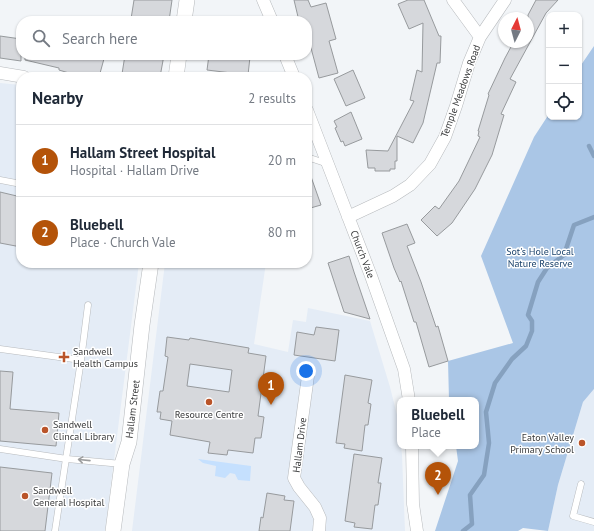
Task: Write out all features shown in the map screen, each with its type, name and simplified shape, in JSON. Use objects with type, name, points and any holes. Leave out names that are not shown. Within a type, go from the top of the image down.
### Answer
[{"type":"street","points":[[185,16],[187,0]]},
{"type":"street","points":[[263,0],[270,16]]},
{"type":"street","name":"Temple Meadows Road","points":[[453,0],[480,37]]},
{"type":"street","name":"Temple Meadows Road","points":[[348,217],[393,196],[410,185],[430,164],[445,137],[469,63],[480,37],[505,0]]},
{"type":"street","points":[[177,72],[178,60]]},
{"type":"street","points":[[287,60],[292,72]]},
{"type":"street","points":[[0,73],[16,76]]},
{"type":"street","name":"Church Vale","points":[[312,123],[372,276],[404,369],[409,397]]},
{"type":"street","name":"Hallam Street","points":[[113,531],[122,464],[129,442],[142,325],[150,268]]},
{"type":"street","name":"Hallam Drive","points":[[308,376],[294,478],[299,487],[315,507],[320,518],[319,531]]},
{"type":"street","points":[[412,449],[413,504],[416,531]]},
{"type":"lane","points":[[312,159],[328,164]]},
{"type":"lane","points":[[0,180],[16,183]]},
{"type":"lane","points":[[55,531],[67,459],[88,305]]},
{"type":"lane","points":[[0,349],[81,360]]},
{"type":"lane","points":[[0,449],[67,459],[122,464]]},
{"type":"lane","points":[[581,484],[573,516],[594,522]]},
{"type":"shaded area","name":"Sandwell Health Campus","points":[[0,83],[16,85],[16,268],[138,268],[105,531],[0,531]]},
{"type":"shaded area","points":[[164,268],[265,268],[254,344],[288,352],[293,320],[306,322],[308,308],[370,321],[397,415],[397,449],[401,449],[402,455],[405,531],[132,531]]},
{"type":"shaded area","name":"Eaton Valley Primary School","points":[[594,389],[594,531],[548,531],[558,485],[583,402]]},
{"type":"shaded area","points":[[198,459],[251,466],[250,481],[238,480],[235,474],[230,473],[225,478],[215,476],[216,466],[203,463]]},
{"type":"green space","name":"Sot's Hole Local Nature Reserve","points":[[594,46],[594,389],[583,402],[558,485],[548,531],[523,528],[518,531],[435,531],[458,461],[456,449],[479,449],[479,397],[449,397],[448,361],[513,343],[481,256],[534,137],[546,119],[546,120],[582,120],[582,64]]},
{"type":"building","points":[[134,0],[172,0],[170,16],[131,16]]},
{"type":"building","points":[[294,0],[308,0],[311,7],[326,3],[336,39],[329,41],[338,73],[319,78],[312,52],[312,16],[298,16]]},
{"type":"building","points":[[408,0],[424,0],[439,36],[441,36],[440,63],[437,63],[423,123],[413,143],[397,136],[397,161],[395,161],[395,169],[390,169],[390,171],[375,171],[375,168],[368,168],[366,150],[388,151],[414,101],[410,100],[417,70],[422,72],[423,23],[409,29],[398,4]]},
{"type":"building","points":[[536,0],[558,0],[546,12],[534,35],[534,12],[530,12]]},
{"type":"building","points":[[0,36],[16,38],[16,60],[21,61],[0,58]]},
{"type":"building","points":[[510,48],[527,48],[510,79],[516,82],[501,114],[504,115],[492,155],[475,189],[452,223],[437,236],[421,220],[435,206],[439,209],[459,181],[480,137],[478,136],[478,131],[489,95],[488,94]]},
{"type":"building","points":[[25,60],[104,60],[100,72],[66,72],[59,70],[59,68]]},
{"type":"building","points":[[124,60],[163,60],[161,72],[122,72]]},
{"type":"building","points":[[208,60],[250,60],[248,72],[223,72],[207,70]]},
{"type":"building","points":[[353,70],[365,98],[346,106],[334,79]]},
{"type":"building","points":[[351,112],[362,139],[345,146],[343,141],[341,142],[335,128],[337,127],[334,121]]},
{"type":"building","points":[[312,180],[321,205],[312,208]]},
{"type":"building","points":[[0,192],[16,196],[16,246],[0,243]]},
{"type":"building","points":[[407,224],[415,243],[407,246],[436,327],[438,326],[448,361],[429,367],[416,322],[414,322],[401,281],[400,282],[394,268],[382,233]]},
{"type":"building","points":[[349,256],[370,319],[344,312],[328,263]]},
{"type":"building","points":[[316,327],[339,330],[335,361],[294,355],[297,332],[314,335]]},
{"type":"building","name":"Resource Centre","points":[[167,337],[189,340],[190,338],[249,348],[248,353],[266,356],[258,416],[264,417],[261,438],[255,438],[253,453],[228,450],[227,455],[208,453],[210,442],[170,435],[172,421],[160,419],[161,412],[157,412],[160,391],[163,391],[168,357],[165,356]],"holes":[[[190,364],[232,370],[229,392],[187,386]]]},
{"type":"building","points":[[0,371],[13,372],[10,409],[59,413],[56,446],[0,441]]},
{"type":"building","points":[[345,375],[372,380],[368,403],[371,404],[368,425],[365,425],[362,451],[344,448],[345,444],[336,443]]},
{"type":"building","points":[[354,454],[382,458],[378,483],[381,483],[378,505],[375,505],[372,529],[354,527],[355,523],[345,521]]},
{"type":"building","name":"Sandwell General Hospital","points":[[0,467],[52,473],[45,531],[0,531]]},
{"type":"building","points":[[267,493],[285,496],[284,500],[294,501],[290,531],[259,531],[261,517],[263,518]]},
{"type":"waterway","points":[[589,146],[594,156]]},
{"type":"waterway","points":[[463,531],[472,524],[470,495],[484,475],[489,443],[486,412],[495,383],[512,359],[526,346],[532,331],[532,321],[528,315],[538,282],[547,268],[564,255],[574,225],[594,217]]},
{"type":"place","name":"Sandwell Health Campus","points":[[64,357]]},
{"type":"place","name":"Resource Centre","points":[[209,402]]},
{"type":"place","name":"Hallam Street Hospital","points":[[271,405]]},
{"type":"place","name":"Sandwell Clincal Library","points":[[45,430]]},
{"type":"place","name":"Eaton Valley Primary School","points":[[582,443]]},
{"type":"place","name":"Bluebell","points":[[438,495]]},
{"type":"place","name":"Sandwell General Hospital","points":[[25,496]]}]
